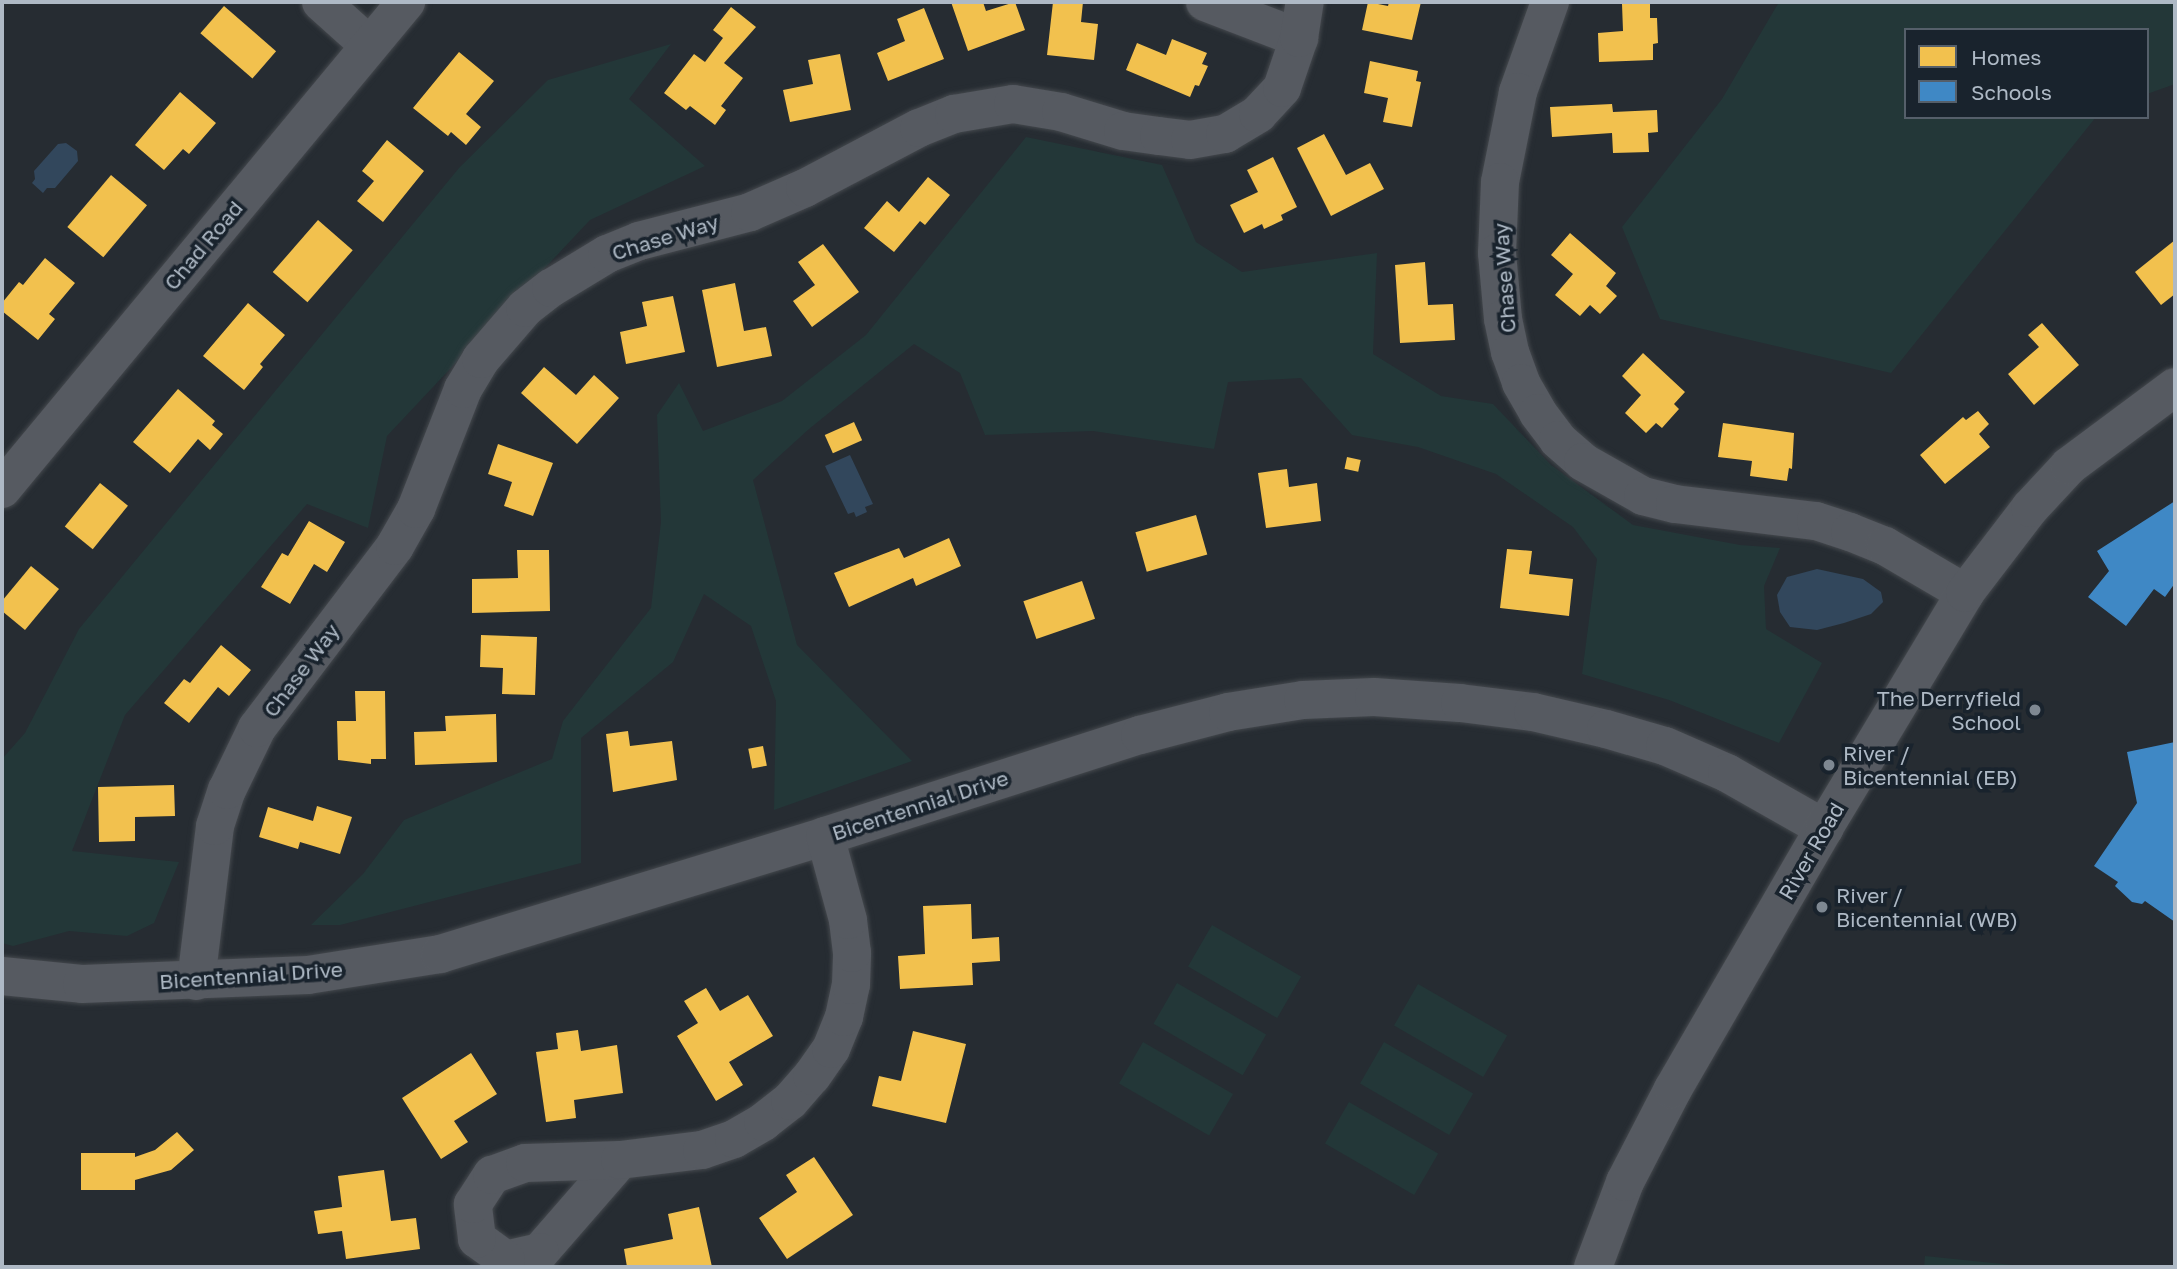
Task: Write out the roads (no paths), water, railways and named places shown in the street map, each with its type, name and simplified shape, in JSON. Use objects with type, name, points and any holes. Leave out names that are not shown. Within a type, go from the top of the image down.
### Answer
[{"type":"street","points":[[321,2],[369,45]]},
{"type":"street","name":"Chad Road","points":[[2,489],[405,2]]},
{"type":"street","points":[[1205,2],[1302,20]]},
{"type":"street","name":"Chase Way","points":[[1550,2],[1518,92],[1500,182],[1498,242],[1503,319],[1510,352],[1521,383],[1538,413],[1558,440],[1583,462],[1643,496],[1675,504],[1816,522],[1850,532],[1885,546],[1965,593]]},
{"type":"street","name":"Chase Way","points":[[195,981],[215,825],[227,790],[257,728],[395,546],[416,509],[463,389],[488,350],[525,308],[551,288],[607,254],[639,241],[750,212],[805,188],[919,128],[954,114],[1013,104],[1060,112],[1123,131],[1190,140],[1225,134],[1258,114],[1282,88],[1302,20]]},
{"type":"street","name":"River Road","points":[[1593,1267],[1625,1182],[1655,1123],[1824,828],[1965,593],[2030,508],[2069,466],[2111,432],[2175,387]]},
{"type":"street","name":"Bicentennial Drive","points":[[2,976],[82,984],[195,981],[309,975],[440,954],[825,836],[1140,735],[1216,716],[1303,700],[1374,697],[1533,712],[1665,746],[1727,773],[1824,828]]},
{"type":"street","points":[[620,1160],[702,1150],[734,1139],[763,1122],[790,1101],[831,1049],[844,1017],[851,985],[852,953],[841,890],[825,836]]},
{"type":"water","points":[[66,143],[77,151],[78,161],[55,188],[47,188],[43,193],[32,183],[35,179],[34,171],[58,144]]},
{"type":"water","points":[[850,455],[873,504],[865,507],[867,512],[856,517],[854,512],[848,514],[825,466]]},
{"type":"water","points":[[1817,569],[1863,579],[1881,592],[1883,602],[1871,614],[1844,623],[1817,630],[1790,627],[1780,612],[1777,595],[1787,577]]},
{"type":"place","name":"The Derryfield School","points":[[2035,710]]},
{"type":"place","name":"River / Bicentennial (EB)","points":[[1829,765]]},
{"type":"place","name":"River / Bicentennial (WB)","points":[[1822,907]]}]
